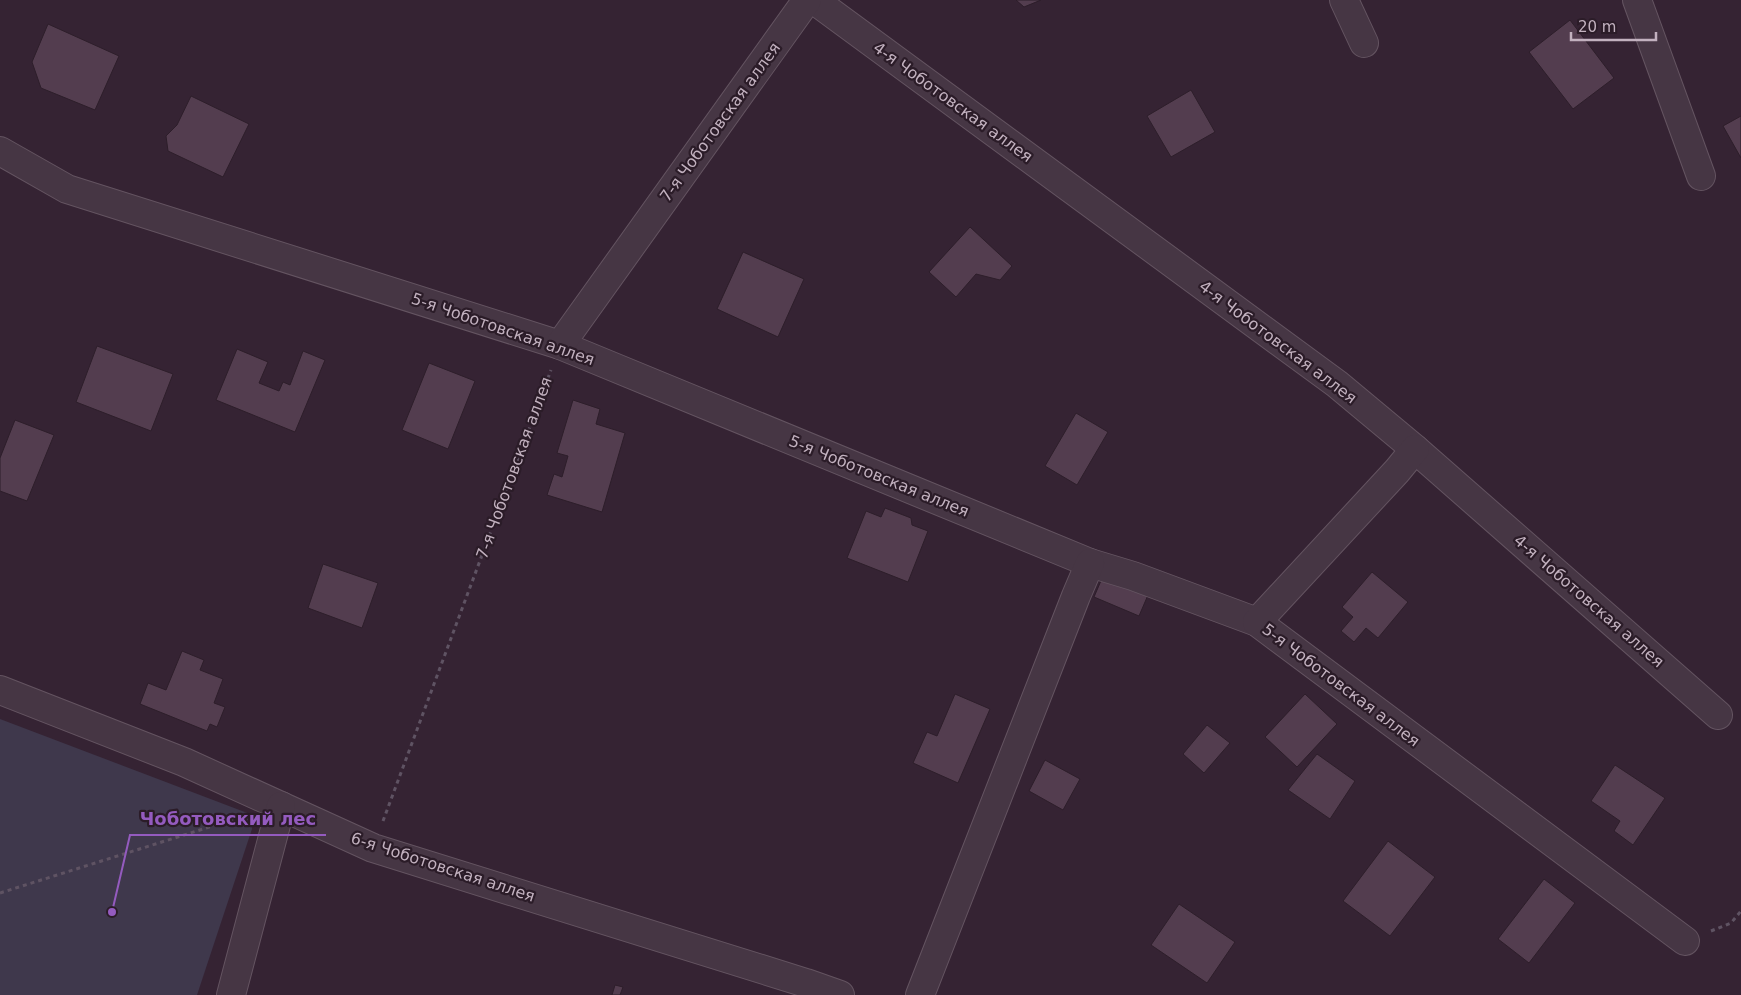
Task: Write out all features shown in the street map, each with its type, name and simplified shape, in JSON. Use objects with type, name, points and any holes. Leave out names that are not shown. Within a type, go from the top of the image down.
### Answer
[{"type":"street","name":"7-я Чоботовская аллея","points":[[560,345],[807,0]]},
{"type":"street","name":"4-я Чоботовская аллея","points":[[814,0],[1337,384],[1415,449],[1718,715]]},
{"type":"street","points":[[1344,0],[1364,43]]},
{"type":"street","points":[[1637,0],[1701,176]]},
{"type":"street","name":"5-я Чоботовская аллея","points":[[0,152],[67,189],[560,345],[1090,563],[1133,576],[1257,622],[1685,941]]},
{"type":"street","points":[[1257,622],[1415,449]]},
{"type":"street","points":[[920,995],[1090,563]]},
{"type":"street","name":"6-я Чоботовская аллея","points":[[0,690],[184,762],[373,848],[806,982],[840,995]]},
{"type":"street","points":[[231,995],[281,806]]},
{"type":"path","name":"7-я Чоботовская аллея","points":[[373,848],[560,345]]},
{"type":"path","points":[[0,893],[241,816]]},
{"type":"path","points":[[1685,941],[1731,923],[1741,911]]},
{"type":"shaded area","points":[[0,719],[250,814],[252,829],[197,995],[0,995]]},
{"type":"building","points":[[1016,0],[1041,0],[1024,7]]},
{"type":"building","points":[[1570,20],[1614,78],[1573,109],[1529,52]]},
{"type":"building","points":[[48,24],[119,56],[95,110],[41,88],[32,62]]},
{"type":"building","points":[[1191,90],[1215,132],[1171,157],[1147,116]]},
{"type":"building","points":[[191,96],[249,124],[223,177],[168,151],[166,136],[177,125]]},
{"type":"building","points":[[1741,116],[1741,158],[1723,126]]},
{"type":"building","points":[[970,227],[1012,266],[1000,280],[976,274],[956,297],[929,272]]},
{"type":"building","points":[[743,252],[804,279],[778,337],[717,309]]},
{"type":"building","points":[[97,346],[173,374],[151,431],[76,402]]},
{"type":"building","points":[[237,349],[268,362],[259,383],[279,391],[283,382],[290,385],[303,351],[325,360],[295,432],[216,400]]},
{"type":"building","points":[[429,363],[475,381],[448,449],[402,430]]},
{"type":"building","points":[[573,400],[600,409],[596,424],[625,433],[602,512],[547,495],[554,474],[562,477],[568,456],[557,453]]},
{"type":"building","points":[[1076,413],[1108,432],[1077,485],[1045,466]]},
{"type":"building","points":[[15,420],[54,435],[27,501],[0,491],[0,458]]},
{"type":"building","points":[[885,508],[911,518],[912,525],[928,531],[908,582],[847,558],[866,511],[881,517]]},
{"type":"building","points":[[323,564],[378,583],[362,628],[308,608]]},
{"type":"building","points":[[1372,572],[1408,602],[1378,638],[1366,628],[1354,642],[1341,631],[1353,617],[1342,607]]},
{"type":"building","points":[[1103,576],[1148,595],[1139,616],[1094,597]]},
{"type":"building","points":[[182,651],[204,660],[200,670],[223,679],[214,703],[225,707],[217,727],[210,724],[207,731],[140,704],[148,683],[166,690]]},
{"type":"building","points":[[955,694],[990,709],[958,783],[913,763],[927,732],[937,736]]},
{"type":"building","points":[[1305,694],[1337,724],[1297,767],[1265,737]]},
{"type":"building","points":[[1207,725],[1230,743],[1204,773],[1183,754]]},
{"type":"building","points":[[1317,754],[1355,781],[1330,819],[1288,790]]},
{"type":"building","points":[[1045,760],[1080,779],[1063,810],[1029,791]]},
{"type":"building","points":[[1615,765],[1665,798],[1633,845],[1614,831],[1620,821],[1591,801]]},
{"type":"building","points":[[1388,841],[1435,877],[1390,936],[1343,901]]},
{"type":"building","points":[[1544,879],[1575,903],[1529,963],[1498,939]]},
{"type":"building","points":[[1179,904],[1235,942],[1207,983],[1151,945]]},
{"type":"building","points":[[615,985],[623,987],[620,995],[612,995]]},
{"type":"place","name":"Чоботовский лес","points":[[112,912]]}]
